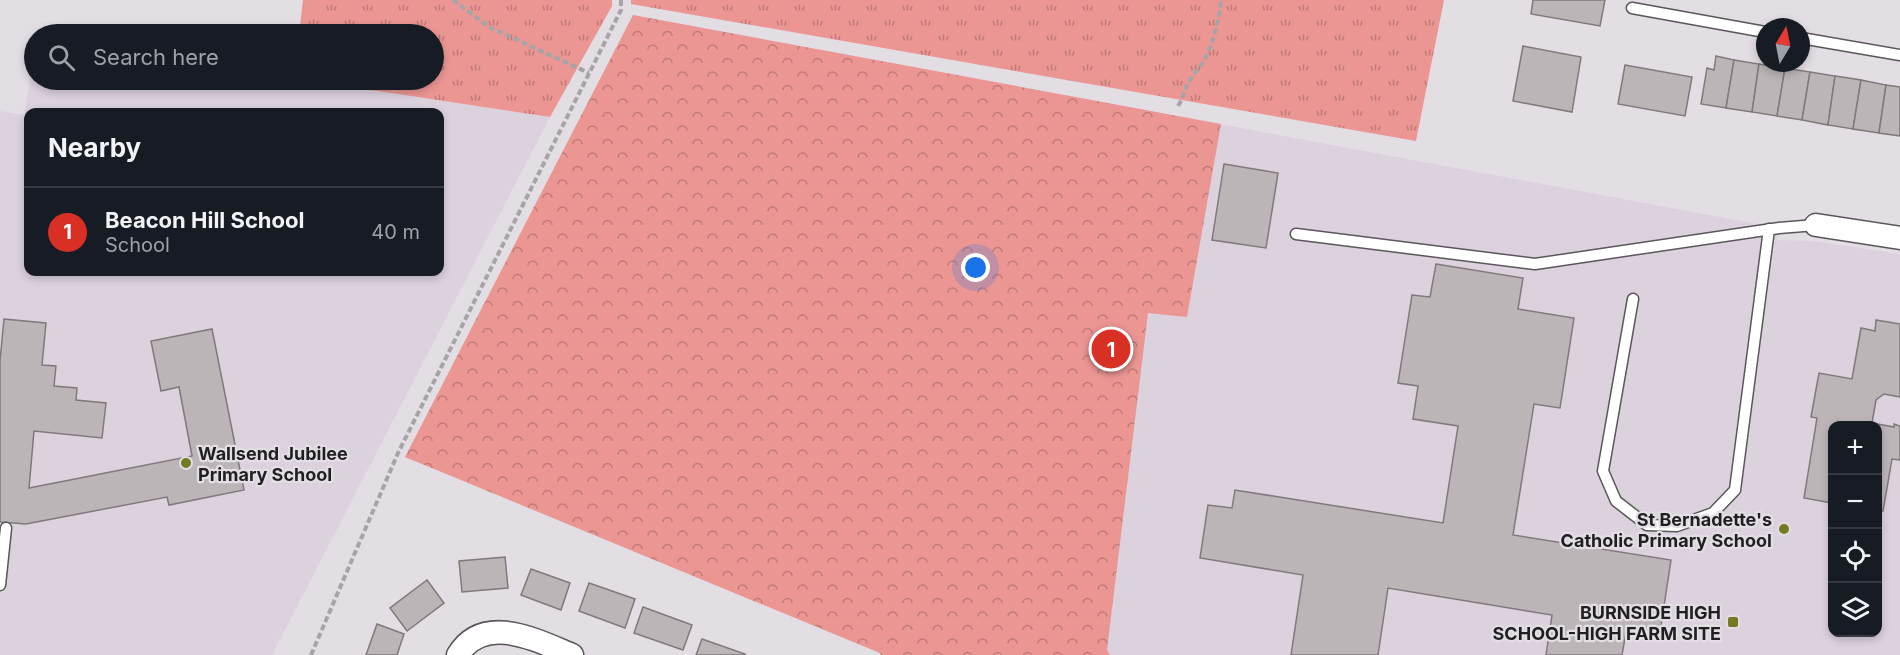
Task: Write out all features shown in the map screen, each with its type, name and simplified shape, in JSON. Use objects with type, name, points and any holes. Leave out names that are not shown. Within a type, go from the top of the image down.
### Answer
[{"type":"street","points":[[1816,225],[1900,238]]},
{"type":"street","points":[[458,655],[469,642],[479,637],[503,632],[517,634],[572,655]]},
{"type":"lane","points":[[1632,8],[1756,30]]},
{"type":"lane","points":[[1810,40],[1900,55]]},
{"type":"lane","points":[[1296,234],[1535,264],[1816,225]]},
{"type":"lane","points":[[1633,299],[1603,471],[1616,501],[1647,525],[1677,526],[1713,513],[1735,490],[1769,230]]},
{"type":"lane","points":[[0,585],[6,528]]},
{"type":"path","points":[[453,0],[489,27],[589,73]]},
{"type":"path","points":[[311,655],[398,453],[621,10],[621,0]]},
{"type":"path","points":[[1178,106],[1184,97],[1188,82],[1200,68],[1207,54],[1219,18],[1221,0]]},
{"type":"shaded area","points":[[633,15],[1779,228],[1777,240],[1813,241],[1900,254],[1900,655],[881,655],[405,457]]},
{"type":"shaded area","name":"Wallsend Jubilee Primary School","points":[[28,90],[371,90],[550,117],[272,655],[0,655],[0,111],[24,115],[24,276],[444,276],[444,108],[25,108]]},
{"type":"green space","points":[[303,0],[612,0],[612,6],[550,117],[371,90],[444,90],[444,24],[300,24]]},
{"type":"green space","points":[[631,0],[1444,0],[1416,141],[631,4]]},
{"type":"green space","points":[[633,15],[1221,124],[1187,317],[1148,313],[1107,650],[1110,655],[881,655],[405,457]]},
{"type":"building","points":[[1533,0],[1605,0],[1600,26],[1531,14]]},
{"type":"building","points":[[1523,46],[1581,57],[1572,112],[1513,101]]},
{"type":"building","points":[[1716,56],[1734,60],[1726,108],[1701,104],[1707,68],[1714,70]]},
{"type":"building","points":[[1734,60],[1756,64],[1758,72],[1752,112],[1726,108]]},
{"type":"building","points":[[1625,65],[1692,77],[1685,116],[1618,104]]},
{"type":"building","points":[[1758,72],[1784,72],[1777,116],[1752,112]]},
{"type":"building","points":[[1784,72],[1810,72],[1802,120],[1777,116]]},
{"type":"building","points":[[1810,72],[1835,76],[1828,125],[1802,120]]},
{"type":"building","points":[[1835,76],[1861,80],[1853,129],[1828,125]]},
{"type":"building","points":[[1861,80],[1886,85],[1879,133],[1853,129]]},
{"type":"building","points":[[1886,85],[1900,87],[1900,136],[1879,133]]},
{"type":"building","points":[[1224,164],[1278,173],[1266,248],[1212,240]]},
{"type":"building","points":[[1436,264],[1523,278],[1518,309],[1574,318],[1560,408],[1534,404],[1513,535],[1671,560],[1660,632],[1627,627],[1622,655],[1546,655],[1552,615],[1388,588],[1378,655],[1291,655],[1303,575],[1200,558],[1208,505],[1232,508],[1235,490],[1443,523],[1458,426],[1413,419],[1418,386],[1398,383],[1412,295],[1430,297]]},
{"type":"building","points":[[4,319],[46,323],[42,365],[56,366],[54,386],[77,388],[76,400],[106,403],[102,438],[34,431],[29,488],[192,456],[179,387],[161,391],[151,341],[212,329],[244,490],[169,505],[167,497],[26,524],[0,522],[0,361]]},
{"type":"building","points":[[1876,320],[1900,324],[1900,397],[1884,394],[1876,400],[1872,421],[1828,421],[1828,502],[1804,498],[1817,418],[1811,417],[1819,373],[1852,379],[1861,328],[1875,331]]},
{"type":"building","points":[[1894,424],[1900,426],[1900,460],[1892,459],[1883,511],[1882,425],[1894,427]]},
{"type":"building","points":[[505,557],[508,588],[462,592],[459,561]]},
{"type":"building","points":[[531,569],[570,583],[561,610],[521,595]]},
{"type":"building","points":[[427,580],[444,603],[407,631],[390,608]]},
{"type":"building","points":[[589,583],[635,599],[625,628],[579,611]]},
{"type":"building","points":[[643,607],[692,625],[683,650],[634,633]]},
{"type":"building","points":[[377,624],[404,634],[397,655],[366,655]]},
{"type":"building","points":[[702,639],[745,654],[745,655],[696,655]]},
{"type":"place","name":"Beacon Hill School","points":[[1111,349]]},
{"type":"place","name":"Wallsend Jubilee Primary School","points":[[186,463]]},
{"type":"place","name":"St Bernadette's Catholic Primary School","points":[[1784,529]]},
{"type":"place","name":"BURNSIDE HIGH SCHOOL-HIGH FARM SITE","points":[[1733,622]]}]
